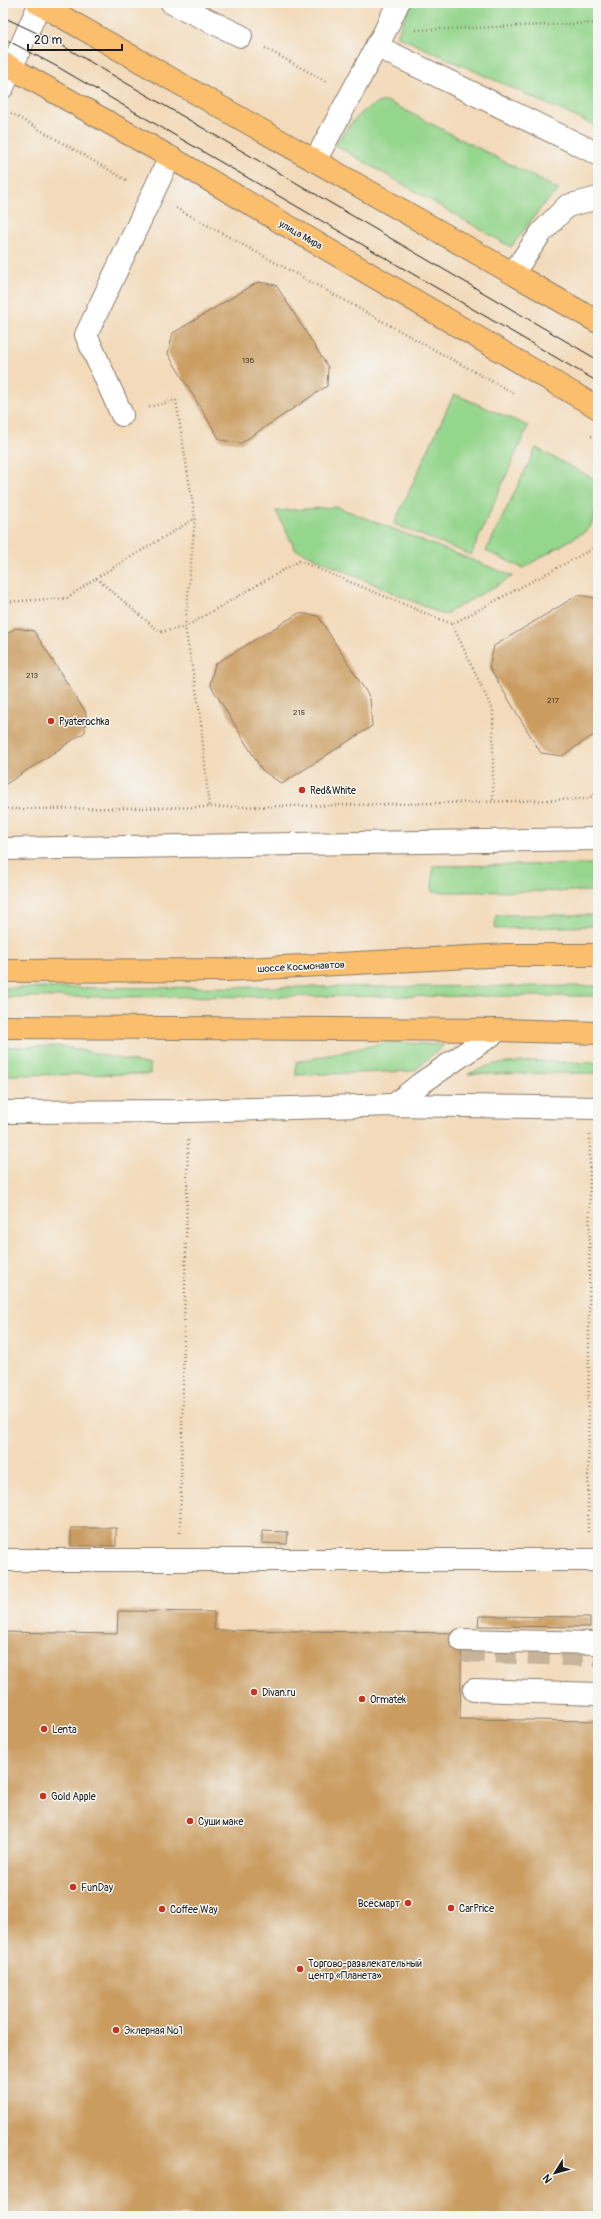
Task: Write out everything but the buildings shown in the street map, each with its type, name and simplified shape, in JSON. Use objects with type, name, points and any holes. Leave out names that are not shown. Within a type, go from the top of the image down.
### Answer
[{"type":"main road","points":[[39,3],[598,322]]},
{"type":"main road","name":"улица Мира","points":[[8,65],[170,157],[598,408]]},
{"type":"main road","name":"шоссе Космонавтов","points":[[3,971],[226,970],[507,955],[597,955]]},
{"type":"main road","points":[[3,1027],[499,1030],[598,1033]]},
{"type":"street","points":[[3,87],[8,65],[39,3]]},
{"type":"street","points":[[172,3],[241,36]]},
{"type":"street","points":[[315,161],[352,95],[398,3]]},
{"type":"street","points":[[380,38],[598,154]]},
{"type":"street","points":[[122,415],[86,335],[170,157]]},
{"type":"street","points":[[513,273],[541,233],[567,206],[598,198]]},
{"type":"street","points":[[3,849],[598,839]]},
{"type":"street","points":[[394,1105],[420,1084],[499,1030]]},
{"type":"street","points":[[3,1112],[188,1111],[394,1105],[594,1117]]},
{"type":"street","points":[[3,1560],[598,1560]]},
{"type":"street","points":[[461,1640],[598,1651]]},
{"type":"street","points":[[474,1690],[598,1694]]},
{"type":"path","points":[[380,38],[598,23]]},
{"type":"path","points":[[241,36],[352,95]]},
{"type":"path","points":[[10,112],[152,195],[521,397]]},
{"type":"path","points":[[122,415],[176,400],[194,518],[185,627],[200,712],[209,808]]},
{"type":"path","points":[[584,432],[598,439]]},
{"type":"path","points":[[3,602],[67,598],[96,578],[194,518]]},
{"type":"path","points":[[452,624],[598,546]]},
{"type":"path","points":[[96,578],[160,632],[185,627],[300,561],[452,624],[493,710],[493,802]]},
{"type":"path","points":[[3,809],[209,808],[493,802],[586,799],[598,793]]},
{"type":"path","points":[[179,1561],[188,1111]]},
{"type":"path","points":[[588,1537],[594,1117]]},
{"type":"green space","points":[[411,3],[598,3],[598,127],[397,36]]},
{"type":"green space","points":[[387,101],[559,190],[544,204],[511,247],[335,145],[363,111],[378,103]]},
{"type":"green space","points":[[454,394],[528,426],[471,555],[394,524]]},
{"type":"green space","points":[[536,448],[598,481],[598,510],[589,529],[523,568],[486,551]]},
{"type":"green space","points":[[337,507],[513,576],[444,615],[295,549],[276,511]]},
{"type":"green space","points":[[598,864],[598,891],[432,892],[433,866]]},
{"type":"green space","points":[[496,915],[598,915],[598,926],[495,929]]},
{"type":"green space","points":[[598,986],[598,996],[3,997],[3,988]]},
{"type":"green space","points":[[389,1042],[444,1045],[414,1071],[296,1075],[296,1062]]},
{"type":"green space","points":[[62,1046],[150,1065],[150,1074],[3,1075],[3,1047]]},
{"type":"green space","points":[[534,1061],[598,1063],[598,1073],[468,1074],[494,1064]]},
{"type":"tunnel","points":[[462,1651],[597,1656]]},
{"type":"tram line","points":[[3,17],[58,43],[598,360]]},
{"type":"tram line","points":[[3,38],[56,66],[598,382]]},
{"type":"place","name":"Pyaterochka","points":[[51,721]]},
{"type":"place","name":"Red&White","points":[[302,790]]},
{"type":"place","name":"Divan.ru","points":[[254,1692]]},
{"type":"place","name":"Ormatek","points":[[362,1699]]},
{"type":"place","name":"Lenta","points":[[44,1729]]},
{"type":"place","name":"Gold Apple","points":[[43,1796]]},
{"type":"place","name":"Суши маке","points":[[190,1821]]},
{"type":"place","name":"FunDay","points":[[73,1887]]},
{"type":"place","name":"Всёсмарт","points":[[408,1903]]},
{"type":"place","name":"CarPrice","points":[[451,1908]]},
{"type":"place","name":"Coffee Way","points":[[162,1909]]},
{"type":"place","name":"Торгово-развлекательный центр «Планета»","points":[[300,1969]]},
{"type":"place","name":"Эклерная №1","points":[[116,2030]]}]
